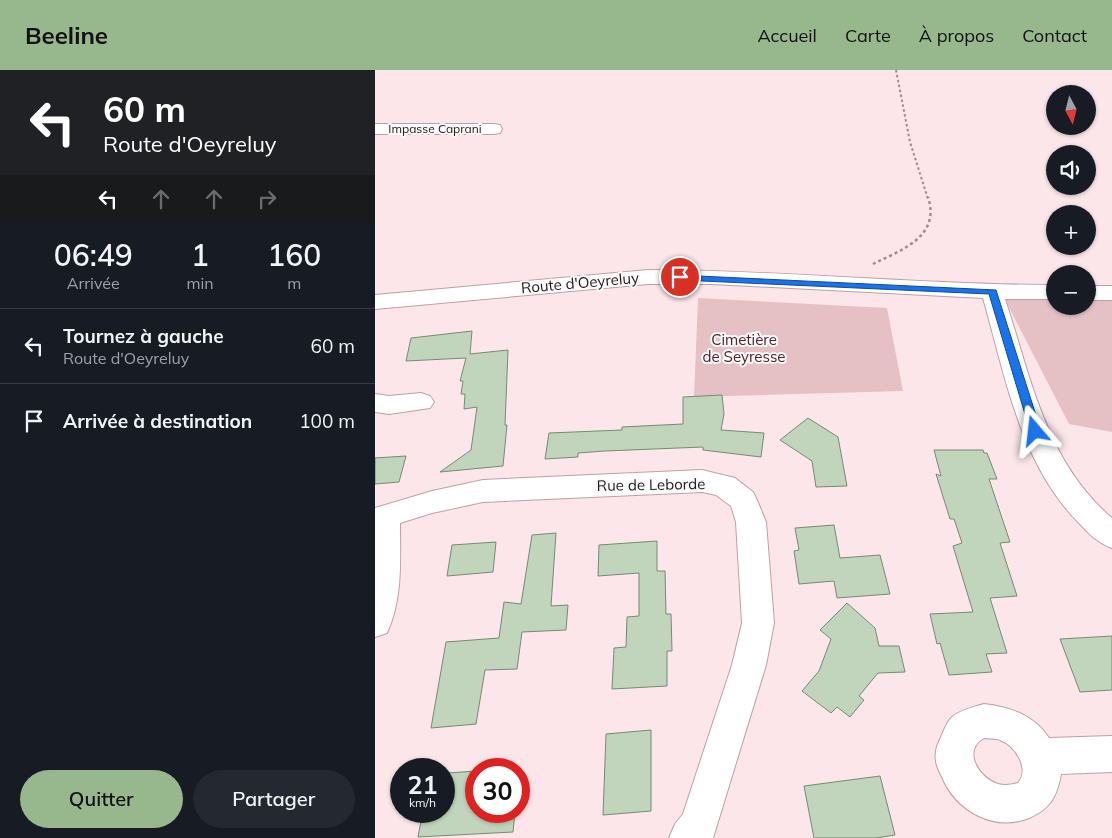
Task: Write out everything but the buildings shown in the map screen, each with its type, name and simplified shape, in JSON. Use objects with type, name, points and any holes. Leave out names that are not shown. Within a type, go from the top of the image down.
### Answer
[{"type":"street","name":"Impasse Caprani","points":[[375,130],[494,129]]},
{"type":"street","name":"Route d'Oeyreluy","points":[[375,302],[649,277],[712,277],[992,292],[1046,292]]},
{"type":"street","points":[[992,292],[1035,431],[1043,451],[1058,478],[1086,514],[1112,536]]},
{"type":"street","points":[[1096,292],[1112,293]]},
{"type":"street","points":[[375,403],[389,405],[421,402]]},
{"type":"street","name":"Rue de Leborde","points":[[375,623],[385,581],[380,518],[432,502],[493,490],[702,481],[725,486],[743,500],[751,522],[758,623],[749,665],[699,825],[689,838]]},
{"type":"street","points":[[1039,757],[1112,754]]},
{"type":"path","points":[[865,267],[914,244],[928,226],[930,204],[910,142],[896,70]]},
{"type":"green space","points":[[998,286],[1046,286],[1046,315],[1096,315],[1096,286],[1112,287],[1112,432],[1069,424]]},
{"type":"green space","name":"Cimetière de Seyresse","points":[[698,298],[887,308],[903,391],[694,397]]},
{"type":"route","points":[[680,277],[712,277],[992,292],[1035,431]]}]
